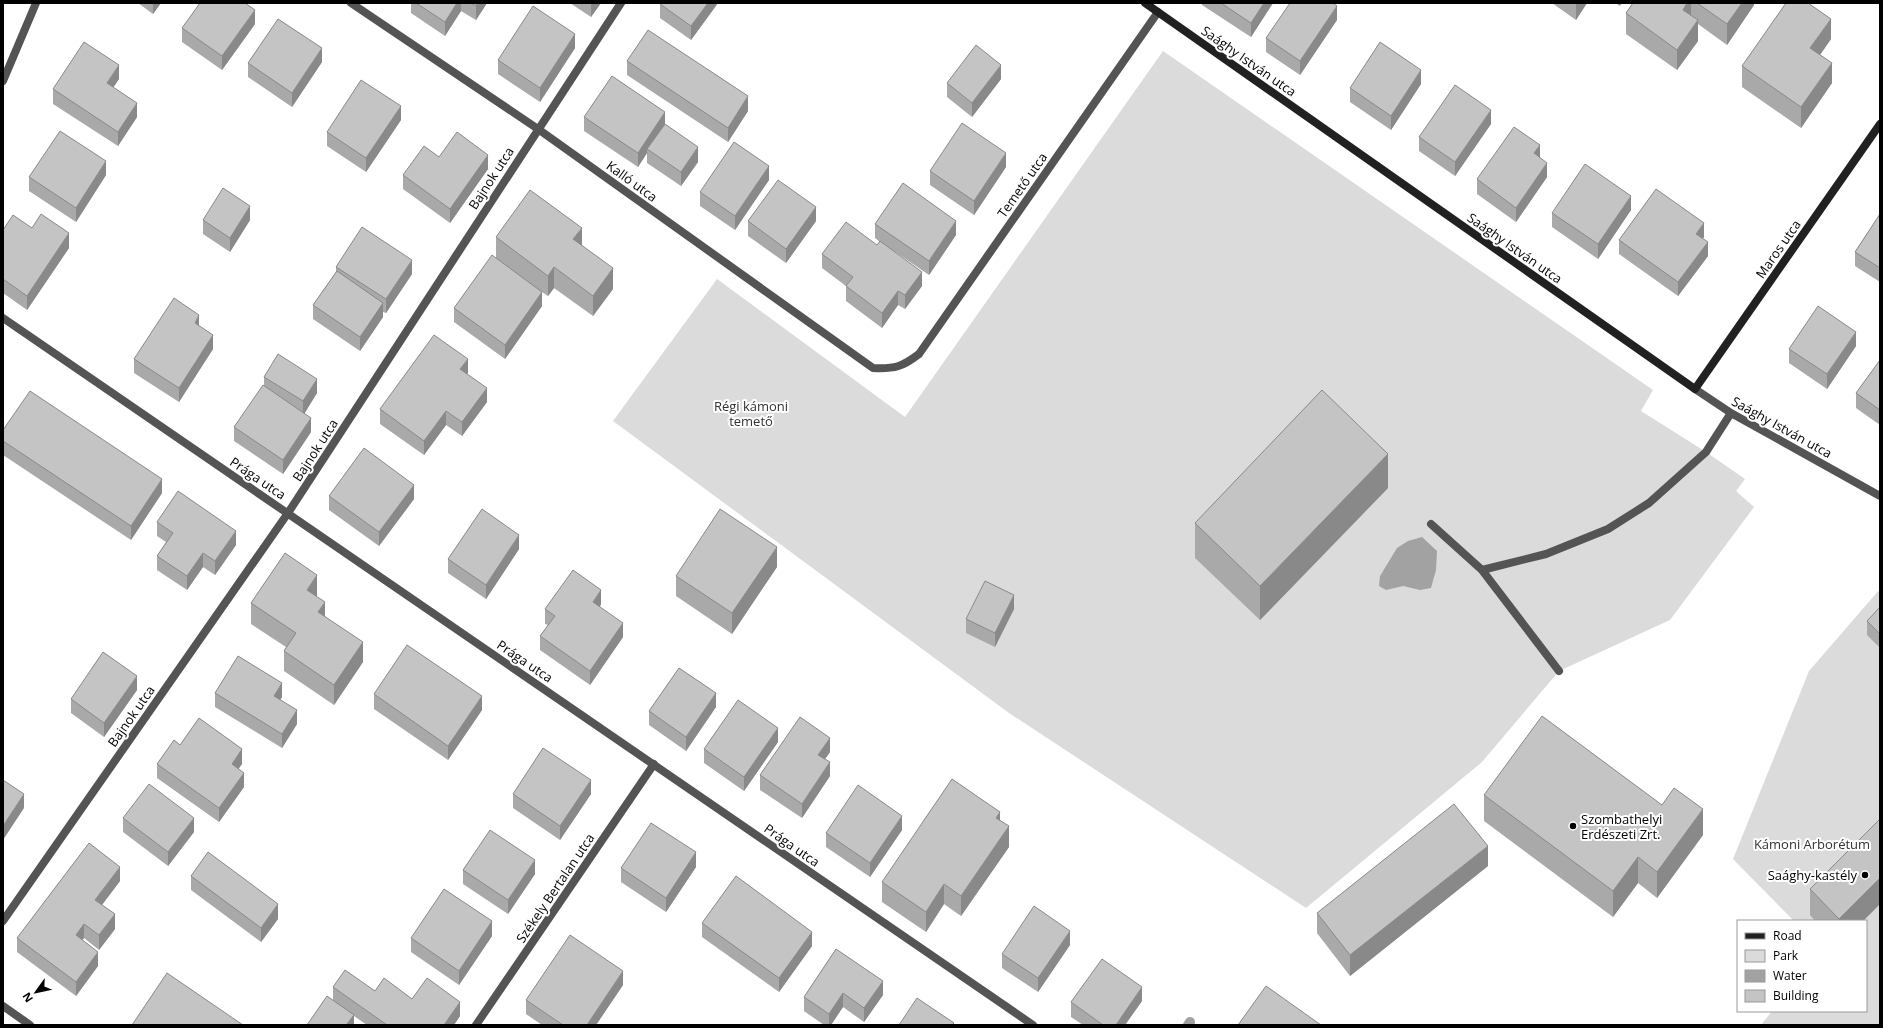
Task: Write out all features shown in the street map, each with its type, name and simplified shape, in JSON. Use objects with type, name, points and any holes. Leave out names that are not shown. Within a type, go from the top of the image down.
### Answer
[{"type":"street","points":[[3,81],[36,3]]},
{"type":"street","name":"Kalló utca","points":[[351,3],[538,129],[873,368],[900,367]]},
{"type":"street","name":"Bajnok utca","points":[[3,921],[288,513],[621,3]]},
{"type":"street","name":"Saághy István utca","points":[[1145,3],[1695,389],[1731,413],[1880,496]]},
{"type":"street","name":"Temető utca","points":[[900,367],[919,354],[1158,12]]},
{"type":"street","name":"Maros utca","points":[[1695,389],[1880,124]]},
{"type":"street","name":"Prága utca","points":[[3,318],[1033,1025]]},
{"type":"street","points":[[1482,570],[1546,554],[1608,529],[1649,503],[1706,452],[1731,413]]},
{"type":"street","points":[[1431,524],[1482,570],[1559,671]]},
{"type":"street","name":"Székely Bertalan utca","points":[[476,1025],[654,764]]},
{"type":"street","points":[[3,1006],[30,1025]]},
{"type":"green space","name":"Régi kámoni temető","points":[[1163,51],[1653,390],[1641,411],[1706,452],[1745,479],[1736,491],[1754,507],[1670,620],[1559,671],[1482,762],[1306,908],[1009,713],[613,421],[717,279],[905,417]]},
{"type":"green space","name":"Kámoni Arborétum","points":[[1880,589],[1880,1025],[1761,1025],[1771,1012],[1867,1012],[1867,920],[1793,920],[1733,859],[1809,671]]},
{"type":"water","points":[[1422,537],[1437,551],[1436,570],[1431,588],[1420,590],[1403,586],[1386,590],[1379,586],[1380,576],[1397,548],[1408,541]]},
{"type":"building","points":[[200,3],[245,3],[255,10],[222,56],[182,28]]},
{"type":"building","points":[[416,3],[457,3],[445,22]]},
{"type":"building","points":[[708,3],[691,26],[660,4]]},
{"type":"building","points":[[1221,3],[1264,3],[1251,23]]},
{"type":"building","points":[[1290,3],[1333,3],[1337,6],[1300,61],[1266,38]]},
{"type":"building","points":[[1633,3],[1687,3],[1683,10],[1698,20],[1677,50],[1626,13]]},
{"type":"building","points":[[1697,3],[1742,3],[1727,24]]},
{"type":"building","points":[[1786,3],[1808,3],[1831,19],[1810,48],[1832,63],[1801,107],[1742,66]]},
{"type":"building","points":[[533,6],[575,34],[540,88],[498,60]]},
{"type":"building","points":[[278,19],[322,48],[292,93],[248,63]]},
{"type":"building","points":[[648,30],[748,96],[728,128],[627,61]]},
{"type":"building","points":[[84,42],[119,65],[107,83],[137,103],[118,132],[53,89]]},
{"type":"building","points":[[1380,42],[1421,70],[1391,116],[1350,88]]},
{"type":"building","points":[[976,45],[1001,65],[972,103],[947,83]]},
{"type":"building","points":[[612,76],[665,112],[638,153],[584,117]]},
{"type":"building","points":[[361,80],[401,106],[366,158],[327,132]]},
{"type":"building","points":[[1455,85],[1491,110],[1455,162],[1419,137]]},
{"type":"building","points":[[962,123],[1006,153],[974,201],[930,171]]},
{"type":"building","points":[[665,124],[698,147],[681,172],[647,149]]},
{"type":"building","points":[[1514,127],[1540,145],[1534,153],[1547,163],[1516,208],[1477,179]]},
{"type":"building","points":[[60,131],[106,161],[76,208],[29,177]]},
{"type":"building","points":[[457,132],[488,155],[450,209],[403,175],[424,146],[439,157]]},
{"type":"building","points":[[734,142],[769,166],[735,216],[700,192]]},
{"type":"building","points":[[1585,164],[1631,196],[1598,244],[1552,213]]},
{"type":"building","points":[[778,180],[816,207],[786,249],[748,221]]},
{"type":"building","points":[[903,183],[956,221],[929,261],[875,224]]},
{"type":"building","points":[[223,188],[250,206],[230,238],[203,220]]},
{"type":"building","points":[[1656,189],[1704,223],[1696,234],[1708,242],[1678,282],[1619,240]]},
{"type":"building","points":[[530,190],[582,228],[573,239],[613,268],[593,296],[554,267],[548,276],[496,237]]},
{"type":"building","points":[[41,214],[69,233],[27,296],[3,279],[3,230],[13,215],[32,228]]},
{"type":"building","points":[[1880,214],[1880,268],[1855,252]]},
{"type":"building","points":[[846,222],[877,245],[880,241],[922,272],[905,295],[898,291],[882,313],[846,286],[853,277],[822,254]]},
{"type":"building","points":[[362,227],[412,260],[386,299],[336,267]]},
{"type":"building","points":[[492,255],[542,292],[505,345],[454,308]]},
{"type":"building","points":[[337,271],[383,303],[360,337],[313,305]]},
{"type":"building","points":[[174,298],[199,315],[195,323],[213,335],[179,388],[134,359]]},
{"type":"building","points":[[1818,306],[1856,332],[1827,374],[1789,349]]},
{"type":"building","points":[[434,335],[468,359],[460,369],[487,388],[462,422],[446,411],[424,441],[380,409]]},
{"type":"building","points":[[278,354],[317,379],[303,401],[264,377]]},
{"type":"building","points":[[1880,360],[1880,410],[1856,393]]},
{"type":"building","points":[[263,385],[311,418],[283,460],[234,427]]},
{"type":"building","points":[[1322,390],[1388,454],[1260,586],[1195,523]]},
{"type":"building","points":[[30,391],[162,479],[131,526],[3,441],[3,430]]},
{"type":"building","points":[[364,448],[414,485],[379,532],[329,496]]},
{"type":"building","points":[[178,491],[236,531],[215,561],[203,553],[187,576],[157,556],[173,533],[157,522]]},
{"type":"building","points":[[482,509],[519,535],[486,585],[448,559]]},
{"type":"building","points":[[720,509],[777,547],[732,613],[676,576]]},
{"type":"building","points":[[285,553],[317,575],[307,590],[325,602],[318,612],[363,642],[334,685],[284,651],[296,633],[251,603]]},
{"type":"building","points":[[573,570],[601,590],[593,602],[623,623],[590,671],[540,636],[555,616],[545,609]]},
{"type":"building","points":[[985,581],[1014,595],[995,633],[966,619]]},
{"type":"building","points":[[1880,607],[1880,634],[1867,621]]},
{"type":"building","points":[[407,645],[482,696],[448,746],[374,694]]},
{"type":"building","points":[[103,652],[137,676],[104,723],[71,699]]},
{"type":"building","points":[[238,656],[282,683],[274,696],[297,710],[282,734],[215,693]]},
{"type":"building","points":[[679,668],[716,693],[686,737],[649,711]]},
{"type":"building","points":[[738,700],[778,728],[744,777],[704,749]]},
{"type":"building","name":"Szombathelyi Erdészeti Zrt.","points":[[1542,716],[1662,805],[1674,788],[1703,809],[1657,872],[1638,857],[1613,891],[1484,795]]},
{"type":"building","points":[[800,717],[830,738],[818,755],[830,762],[802,804],[760,775]]},
{"type":"building","points":[[199,718],[242,749],[232,764],[244,773],[219,808],[157,764],[174,740],[180,745]]},
{"type":"building","points":[[543,748],[591,780],[560,826],[513,794]]},
{"type":"building","points":[[952,779],[1000,812],[996,818],[1009,826],[961,896],[944,884],[926,912],[882,882]]},
{"type":"building","points":[[3,780],[24,794],[3,826]]},
{"type":"building","points":[[149,784],[194,818],[168,852],[123,818]]},
{"type":"building","points":[[858,785],[902,816],[870,863],[826,833]]},
{"type":"building","points":[[1454,804],[1488,846],[1350,955],[1317,913]]},
{"type":"building","points":[[1880,819],[1880,878],[1839,919],[1810,889]]},
{"type":"building","points":[[651,823],[696,852],[666,898],[621,868]]},
{"type":"building","points":[[490,830],[535,860],[508,900],[463,870]]},
{"type":"building","points":[[89,843],[120,867],[95,900],[115,914],[99,935],[84,924],[76,935],[98,952],[76,982],[17,938]]},
{"type":"building","points":[[208,852],[278,904],[261,928],[191,876]]},
{"type":"building","points":[[736,876],[812,932],[779,978],[702,923]]},
{"type":"building","points":[[444,889],[492,921],[459,971],[411,938]]},
{"type":"building","points":[[1034,906],[1070,931],[1038,978],[1002,954]]},
{"type":"building","points":[[570,935],[623,971],[587,1025],[563,1025],[526,1000]]},
{"type":"building","points":[[836,949],[883,981],[864,1008],[843,993],[829,1014],[804,997]]},
{"type":"building","points":[[1102,959],[1142,987],[1116,1025],[1103,1025],[1071,1002]]},
{"type":"building","points":[[345,970],[375,991],[384,978],[412,999],[427,978],[460,1002],[444,1025],[387,1025],[333,987]]},
{"type":"building","points":[[167,973],[243,1025],[132,1025]]},
{"type":"building","points":[[1266,986],[1321,1025],[1238,1025]]},
{"type":"building","points":[[327,996],[354,1015],[346,1025],[307,1025]]},
{"type":"building","points":[[917,998],[954,1023],[952,1025],[899,1025]]},
{"type":"place","name":"Szombathelyi Erdészeti Zrt.","points":[[1573,826]]},
{"type":"place","name":"Saághy-kastély","points":[[1865,875]]}]
